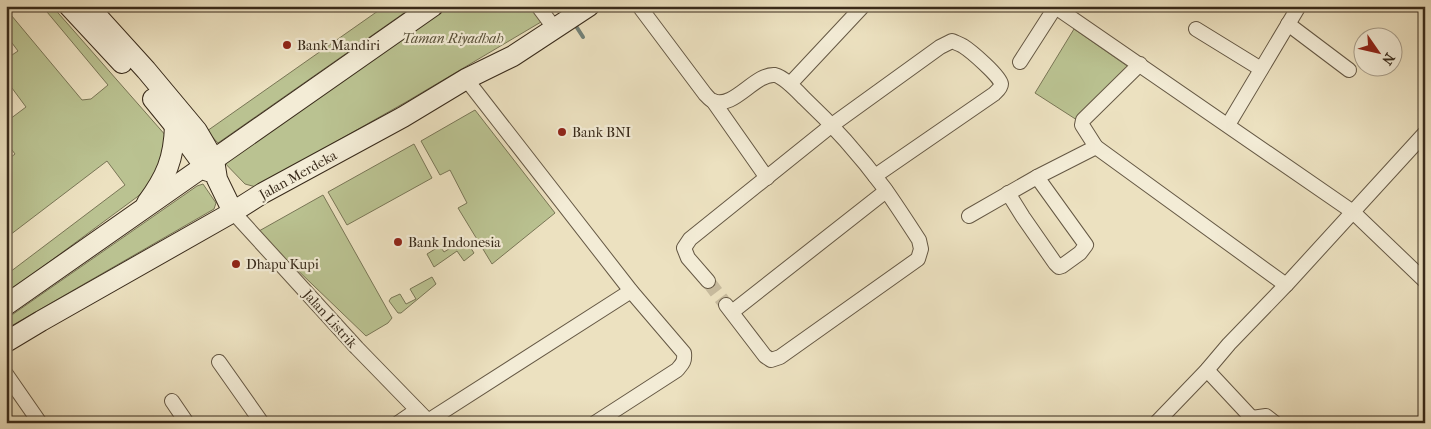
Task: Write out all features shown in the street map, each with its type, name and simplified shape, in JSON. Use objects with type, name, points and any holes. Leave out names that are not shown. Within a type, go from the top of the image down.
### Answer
[{"type":"main road","points":[[69,6],[135,77],[212,169]]},
{"type":"main road","points":[[88,6],[146,70],[197,131],[212,169],[233,212]]},
{"type":"main road","points":[[6,305],[139,212],[212,169],[433,6]]},
{"type":"main road","name":"Jalan Merdeka","points":[[6,342],[263,193],[403,117],[466,79],[514,56],[586,9]]},
{"type":"main road","points":[[139,212],[155,192],[169,165],[175,143],[175,126]]},
{"type":"street","points":[[538,6],[558,27]]},
{"type":"street","points":[[639,6],[704,94],[714,101],[767,178]]},
{"type":"street","points":[[790,84],[863,6]]},
{"type":"street","points":[[1020,62],[1055,7],[1353,212],[1425,281]]},
{"type":"street","points":[[1228,125],[1288,24],[1294,8]]},
{"type":"street","points":[[1288,24],[1349,70]]},
{"type":"street","points":[[1196,29],[1261,69]]},
{"type":"street","points":[[708,281],[688,258],[684,248],[690,240],[832,125],[940,47],[952,41],[962,45],[983,62],[999,79],[1000,88],[994,94],[875,176]]},
{"type":"street","points":[[1140,64],[1083,120],[1082,125],[1096,147],[1286,285]]},
{"type":"street","points":[[714,101],[728,101],[771,75],[776,75],[790,84],[832,125],[875,176],[886,191],[919,240],[921,249],[918,259],[780,357],[771,360],[765,356],[729,309],[886,191]]},
{"type":"street","points":[[466,79],[631,290],[684,354],[683,364],[676,370],[595,423]]},
{"type":"street","points":[[1156,423],[1208,370],[1229,344],[1286,285],[1425,133]]},
{"type":"street","points":[[969,216],[1037,177],[1096,147]]},
{"type":"street","points":[[1008,193],[1055,263],[1059,267],[1062,266],[1080,253],[1086,245],[1037,177]]},
{"type":"street","name":"Jalan Listrik","points":[[233,212],[357,348],[429,422]]},
{"type":"street","points":[[429,422],[631,290]]},
{"type":"street","points":[[218,362],[262,423]]},
{"type":"street","points":[[1208,370],[1252,418],[1266,416],[1275,423]]},
{"type":"street","points":[[6,374],[40,423]]},
{"type":"street","points":[[172,402],[187,423]]},
{"type":"street","points":[[398,423],[418,410]]},
{"type":"green space","points":[[42,6],[52,6],[167,137],[166,154],[151,184],[137,197],[6,294],[6,275],[125,185],[107,161],[6,238],[6,161],[15,154],[6,142],[6,122],[26,107],[6,80],[6,59],[18,51],[6,35],[6,9],[82,100],[91,99],[108,85]]},
{"type":"green space","points":[[385,6],[414,6],[218,143],[207,131]]},
{"type":"green space","name":"Taman Riyadhah","points":[[444,6],[529,6],[541,22],[406,102],[256,187],[245,184],[219,157]]},
{"type":"green space","points":[[1074,29],[1130,68],[1077,120],[1035,93]]},
{"type":"green space","points":[[475,110],[555,213],[492,264],[458,208],[467,203],[450,170],[440,175],[421,141]]},
{"type":"green space","points":[[414,144],[432,178],[347,225],[328,192]]},
{"type":"green space","points":[[203,184],[216,203],[214,209],[6,329],[6,319],[197,186]]},
{"type":"green space","points":[[323,195],[392,318],[388,323],[366,336],[259,231]]},
{"type":"green space","points":[[465,239],[474,253],[464,261],[457,251],[434,267],[427,254],[440,246],[444,252]]},
{"type":"green space","points":[[432,277],[436,284],[401,313],[398,313],[389,301],[391,298],[400,294],[406,304],[416,299],[410,289]]},
{"type":"waterway","points":[[574,23],[583,37]]},
{"type":"tunnel","points":[[708,281],[726,305]]},
{"type":"place","name":"Bank Mandiri","points":[[287,45]]},
{"type":"place","name":"Bank BNI","points":[[562,132]]},
{"type":"place","name":"Bank Indonesia","points":[[398,242]]},
{"type":"place","name":"Dhapu Kupi","points":[[236,264]]}]
